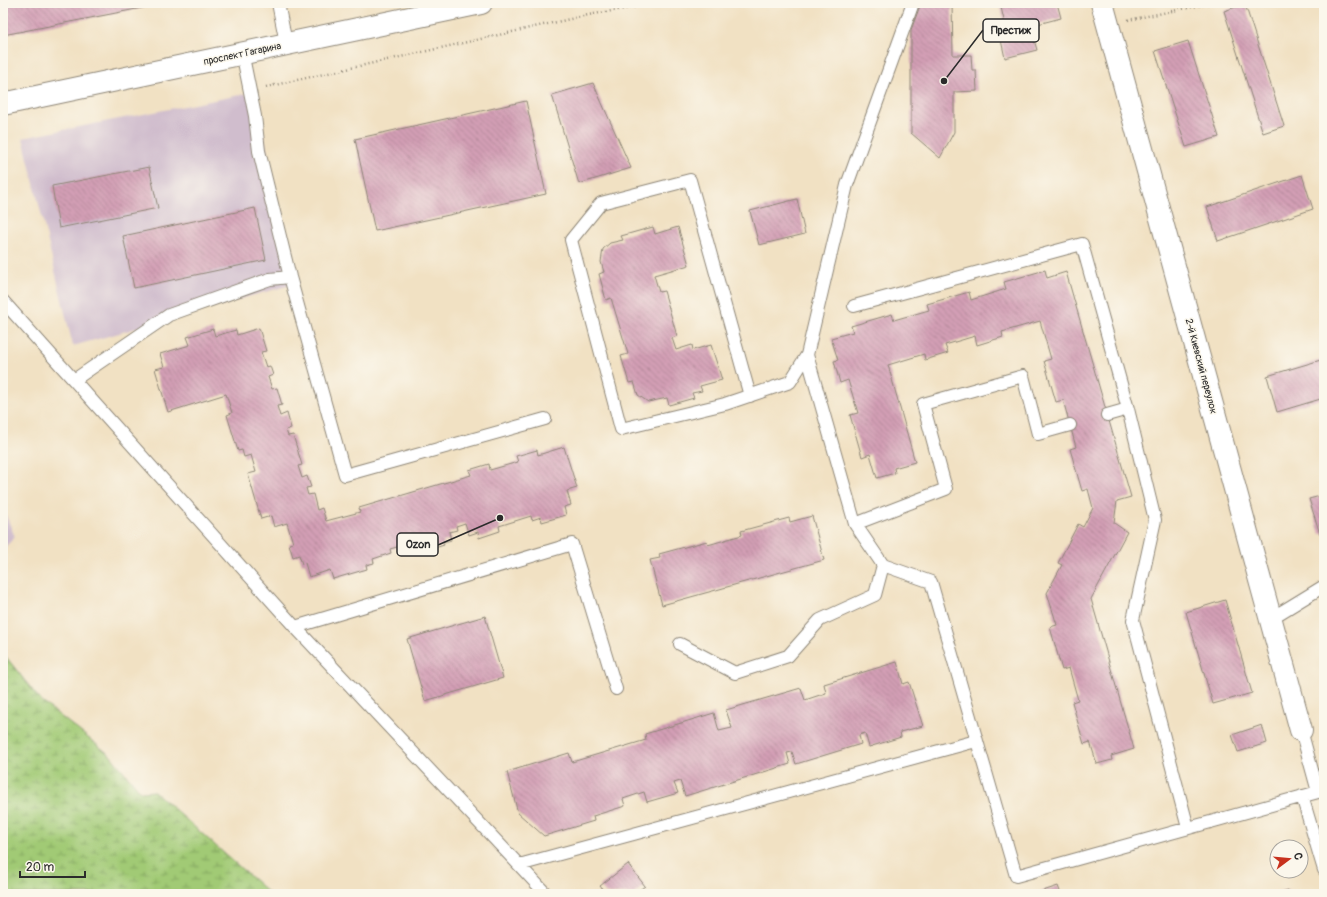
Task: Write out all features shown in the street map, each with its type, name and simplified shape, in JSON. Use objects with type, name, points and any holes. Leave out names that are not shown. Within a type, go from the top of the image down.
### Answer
[{"type":"street","name":"проспект Гагарина","points":[[3,104],[477,3]]},
{"type":"street","name":"2-й Киевский переулок","points":[[1102,3],[1301,730]]},
{"type":"lane","points":[[278,3],[286,43]]},
{"type":"lane","points":[[750,396],[690,180],[601,203],[571,240],[621,429],[725,404],[750,396],[790,382],[807,355],[848,185],[913,3]]},
{"type":"lane","points":[[242,52],[250,91],[259,151],[290,277],[345,475],[545,419]]},
{"type":"lane","points":[[854,306],[1082,244],[1128,409],[1155,520],[1133,620],[1188,828]]},
{"type":"lane","points":[[74,380],[169,315],[270,279],[290,277]]},
{"type":"lane","points":[[3,301],[295,627],[546,894]]},
{"type":"lane","points":[[807,355],[855,524],[883,565],[931,582],[976,742],[1016,876],[1318,792],[1301,730]]},
{"type":"lane","points":[[855,524],[946,490],[923,404],[1023,376],[1038,434],[1070,425]]},
{"type":"lane","points":[[1107,415],[1128,409]]},
{"type":"lane","points":[[295,627],[572,544],[616,689]]},
{"type":"lane","points":[[680,644],[735,673],[788,656],[820,620],[875,595],[883,565]]},
{"type":"lane","points":[[1270,619],[1324,586]]},
{"type":"lane","points":[[519,865],[976,742]]},
{"type":"lane","points":[[1302,796],[1324,870]]},
{"type":"path","points":[[250,91],[588,15],[659,3]]},
{"type":"path","points":[[1108,24],[1212,3]]},
{"type":"shaded area","points":[[255,92],[294,284],[73,346],[23,138]]},
{"type":"shaded area","points":[[3,508],[15,537],[3,549]]},
{"type":"green space","points":[[3,653],[41,701],[110,755],[141,792],[154,791],[270,894],[3,894]]},
{"type":"building","points":[[3,3],[157,3],[157,5],[3,35]]},
{"type":"building","points":[[921,3],[952,3],[953,55],[971,55],[972,70],[976,70],[977,91],[954,92],[954,132],[940,158],[911,133],[911,30]]},
{"type":"building","points":[[1000,3],[1057,3],[1061,18],[1030,26],[1037,50],[1005,58],[999,31],[1006,29]]},
{"type":"building","points":[[1245,4],[1284,126],[1263,133],[1224,11]]},
{"type":"building","points":[[1188,41],[1219,137],[1186,147],[1155,51]]},
{"type":"building","points":[[593,83],[631,168],[579,184],[552,95]]},
{"type":"building","points":[[526,101],[546,194],[375,231],[355,139]]},
{"type":"building","points":[[149,167],[158,208],[59,228],[52,186]]},
{"type":"building","points":[[1302,175],[1313,209],[1218,241],[1207,207]]},
{"type":"building","points":[[797,199],[805,234],[759,245],[750,211]]},
{"type":"building","points":[[255,208],[266,260],[134,288],[123,236]]},
{"type":"building","points":[[653,227],[655,234],[678,227],[689,265],[654,275],[659,292],[664,291],[677,336],[672,338],[676,350],[692,345],[693,350],[711,345],[722,380],[700,386],[702,391],[692,393],[694,398],[669,405],[667,398],[648,402],[638,395],[634,382],[629,383],[621,356],[628,354],[611,298],[606,300],[599,274],[604,272],[601,262],[603,249],[610,243],[623,240],[621,236]]},
{"type":"building","points":[[1045,270],[1047,278],[1066,272],[1131,497],[1117,501],[1114,523],[1127,532],[1091,599],[1134,749],[1111,756],[1112,760],[1097,764],[1090,742],[1084,744],[1072,702],[1078,700],[1069,668],[1062,670],[1050,627],[1057,625],[1047,593],[1062,565],[1058,563],[1078,524],[1083,527],[1093,508],[1088,489],[1082,491],[1070,449],[1076,447],[1063,400],[1056,402],[1044,361],[1051,359],[1040,321],[1002,332],[1003,337],[977,345],[975,336],[945,345],[948,353],[925,360],[924,354],[888,365],[915,462],[894,468],[895,473],[877,478],[870,454],[862,457],[850,415],[858,413],[848,380],[840,383],[834,361],[838,360],[831,338],[853,332],[851,326],[892,314],[894,320],[929,310],[927,304],[969,292],[971,300],[1006,289],[1004,282]]},
{"type":"building","points":[[259,328],[266,351],[261,352],[266,367],[270,366],[273,375],[268,377],[272,389],[277,388],[282,405],[277,406],[280,416],[287,413],[291,428],[286,430],[288,436],[293,435],[302,465],[298,466],[302,478],[307,476],[311,487],[306,488],[308,495],[313,494],[317,510],[322,508],[326,521],[360,512],[359,508],[471,475],[469,470],[489,464],[490,470],[518,462],[516,456],[537,450],[538,455],[564,447],[577,488],[567,491],[571,505],[564,507],[566,515],[542,522],[541,517],[532,520],[531,516],[499,526],[500,531],[479,538],[478,532],[469,535],[465,523],[456,526],[457,530],[449,532],[451,540],[443,542],[444,545],[415,554],[411,543],[390,549],[391,553],[373,559],[374,563],[366,565],[367,569],[333,579],[330,570],[309,577],[305,563],[302,564],[299,555],[293,557],[289,544],[293,543],[287,523],[274,527],[271,516],[261,519],[248,474],[256,472],[251,455],[244,457],[242,450],[238,451],[227,415],[232,413],[226,394],[168,412],[155,369],[164,367],[160,354],[190,345],[187,337],[213,329],[215,336],[236,330],[237,335]]},
{"type":"building","points":[[1324,359],[1324,398],[1277,412],[1267,376]]},
{"type":"building","points":[[1324,495],[1324,533],[1320,534],[1309,499]]},
{"type":"building","points":[[812,516],[824,560],[662,605],[650,560],[660,558],[659,554],[707,541],[708,545],[742,535],[741,531],[789,518],[790,522]]},
{"type":"building","points":[[1225,600],[1252,693],[1213,704],[1186,612]]},
{"type":"building","points":[[485,616],[503,678],[425,701],[407,639]]},
{"type":"building","points":[[897,662],[903,684],[909,682],[923,726],[900,732],[901,737],[869,747],[865,733],[859,735],[861,744],[796,764],[792,752],[787,753],[790,764],[685,796],[680,781],[674,783],[678,793],[647,802],[644,792],[623,799],[625,806],[593,816],[594,821],[544,836],[518,813],[507,772],[569,753],[572,762],[646,740],[645,734],[714,713],[719,731],[732,728],[726,710],[801,688],[805,700],[826,693],[824,684]]},
{"type":"building","points":[[1262,725],[1267,743],[1238,752],[1232,735]]},
{"type":"building","points":[[628,864],[645,886],[634,894],[606,894],[600,886]]},
{"type":"building","points":[[1058,886],[1061,894],[1034,894]]},
{"type":"building","points":[[1288,890],[1289,894],[1275,894]]},
{"type":"place","name":"Престиж","points":[[944,81]]},
{"type":"place","name":"Ozon","points":[[500,518]]}]
